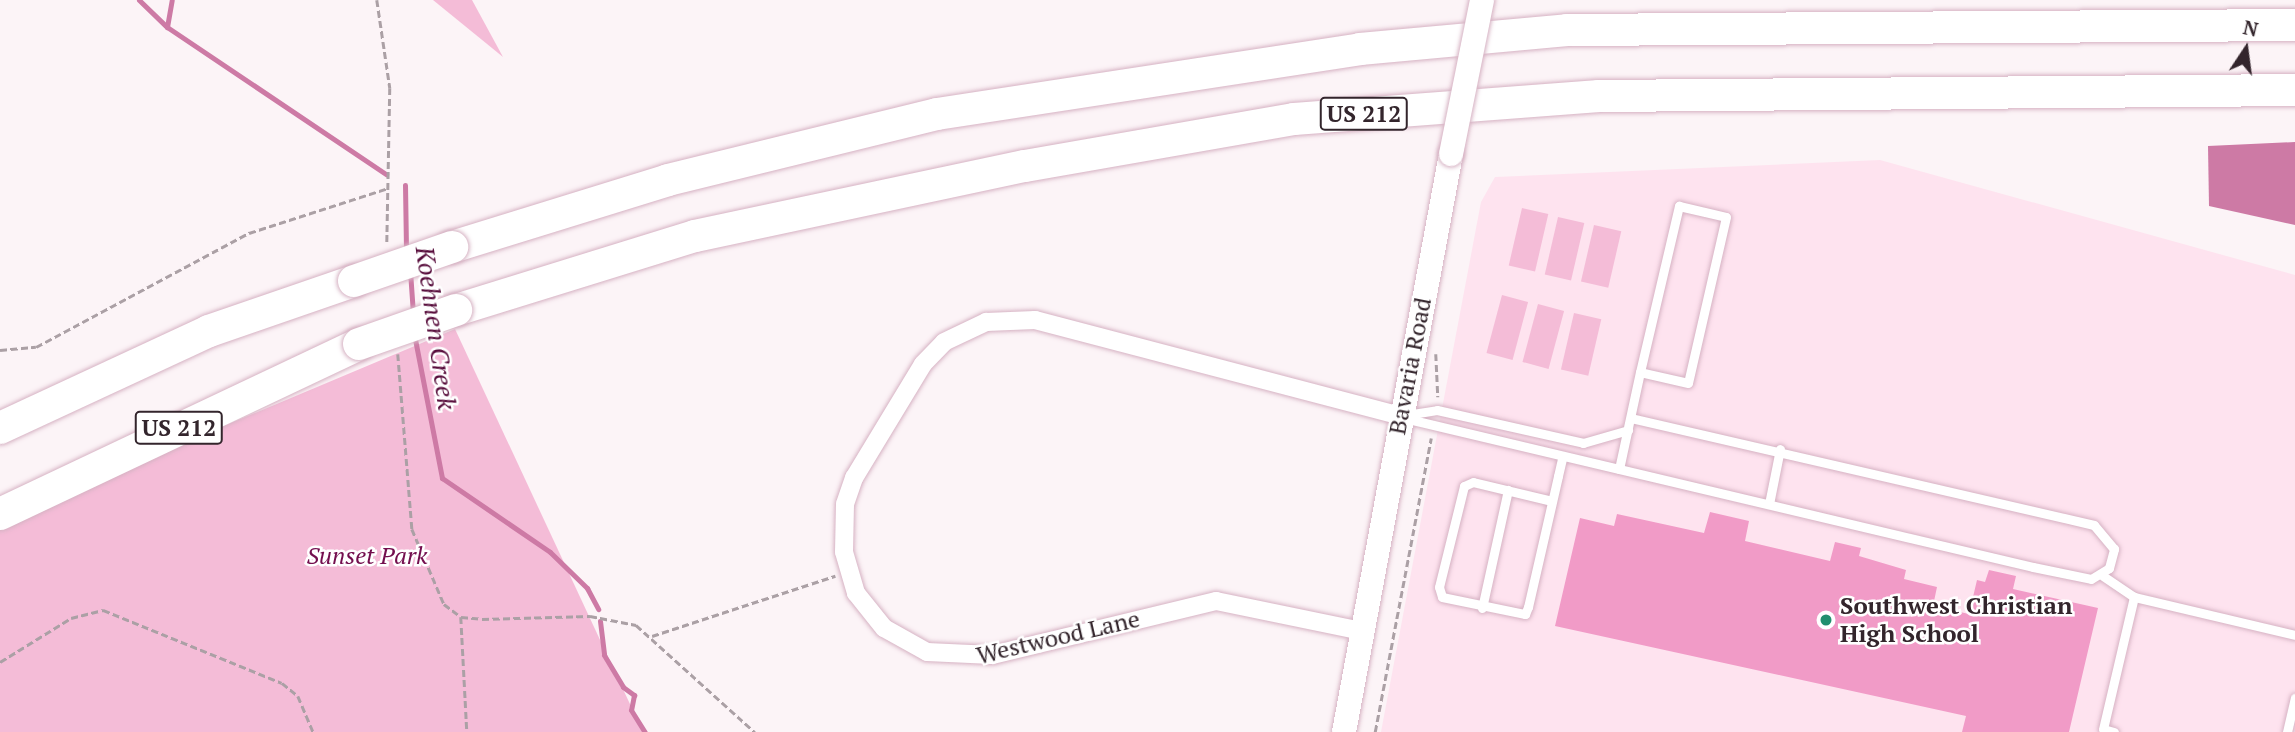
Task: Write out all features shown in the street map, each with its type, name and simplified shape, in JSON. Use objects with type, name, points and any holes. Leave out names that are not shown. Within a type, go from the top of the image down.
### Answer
[{"type":"highway","points":[[2239,23],[2295,19]]},
{"type":"highway","points":[[0,428],[209,331],[452,247],[668,180],[937,114],[1360,49],[1567,30],[2239,23],[2295,25]]},
{"type":"highway","name":"US 212","points":[[0,514],[359,344],[456,310],[695,236],[1025,166],[1294,119],[1599,96],[2295,90]]},
{"type":"street","name":"Bavaria Road","points":[[1344,732],[1400,416],[1482,0]]},
{"type":"street","name":"Westwood Lane","points":[[1362,631],[1216,601],[992,655],[947,657],[884,628],[867,612],[848,572],[842,532],[854,478],[923,364],[944,342],[986,322],[1035,320],[1400,416]]},
{"type":"lane","points":[[1619,469],[1640,372],[1679,206],[1726,217],[1688,383],[1640,372]]},
{"type":"lane","points":[[1400,416],[1437,410],[1583,443],[1628,430]]},
{"type":"lane","points":[[1400,416],[1433,429],[1619,469],[2033,567],[2103,576],[2134,597],[2295,635]]},
{"type":"lane","points":[[1631,418],[1780,449],[2094,525],[2114,549],[2103,576]]},
{"type":"lane","points":[[1579,461],[1583,443]]},
{"type":"lane","points":[[1769,504],[1780,449]]},
{"type":"lane","points":[[1552,501],[1473,482],[1464,486],[1439,587],[1445,600],[1525,614],[1552,501],[1562,458]]},
{"type":"lane","points":[[1482,608],[1508,490]]},
{"type":"lane","points":[[2114,732],[2103,729],[2134,597]]},
{"type":"lane","points":[[2287,732],[2295,698]]},
{"type":"path","points":[[376,0],[390,88],[388,249]]},
{"type":"path","points":[[0,351],[36,347],[249,233],[388,188]]},
{"type":"path","points":[[1435,340],[1437,410]]},
{"type":"path","points":[[397,344],[415,541],[432,587],[461,617],[467,732]]},
{"type":"path","points":[[1374,732],[1433,429]]},
{"type":"path","points":[[652,636],[848,572]]},
{"type":"path","points":[[0,662],[71,618],[103,610],[282,683],[298,696],[313,732]]},
{"type":"path","points":[[461,617],[590,616],[619,619],[652,636],[755,732]]},
{"type":"shaded area","points":[[2295,142],[2295,225],[2209,206],[2208,146]]},
{"type":"shaded area","points":[[1880,160],[2295,275],[2295,732],[1381,732],[1481,202],[1495,177]]},
{"type":"green space","points":[[433,0],[472,0],[503,57]]},
{"type":"green space","points":[[1522,208],[1548,214],[1535,272],[1509,265]]},
{"type":"green space","points":[[1558,217],[1584,223],[1571,281],[1545,274]]},
{"type":"green space","points":[[1594,225],[1621,231],[1608,288],[1581,282]]},
{"type":"green space","points":[[1502,295],[1528,302],[1513,360],[1486,353]]},
{"type":"green space","points":[[1538,304],[1564,311],[1549,369],[1522,362]]},
{"type":"green space","points":[[1574,313],[1601,319],[1588,376],[1561,370]]},
{"type":"green space","name":"Sunset Park","points":[[455,329],[643,732],[0,732],[0,520]]},
{"type":"building","name":"Southwest Christian High School","points":[[1710,512],[1749,521],[1745,541],[1830,561],[1835,542],[1861,548],[1859,556],[1906,570],[1904,579],[1937,587],[1933,606],[1969,614],[1977,580],[1985,582],[1989,570],[2016,576],[2013,589],[2098,608],[2069,732],[1962,732],[1966,716],[1555,626],[1580,518],[1614,526],[1617,514],[1704,533]]},
{"type":"waterway","name":"Koehnen Creek","points":[[139,0],[167,27],[386,174]]},
{"type":"waterway","name":"Koehnen Creek","points":[[167,27],[172,0]]},
{"type":"waterway","name":"Koehnen Creek","points":[[405,185],[406,251]]},
{"type":"waterway","name":"Koehnen Creek","points":[[410,271],[413,314]]},
{"type":"waterway","name":"Koehnen Creek","points":[[414,334],[442,478],[550,552],[587,588],[598,609]]},
{"type":"waterway","name":"Koehnen Creek","points":[[600,621],[604,655],[623,687],[634,695],[631,710],[645,732]]},
{"type":"place","name":"Southwest Christian High School","points":[[1826,620]]}]
